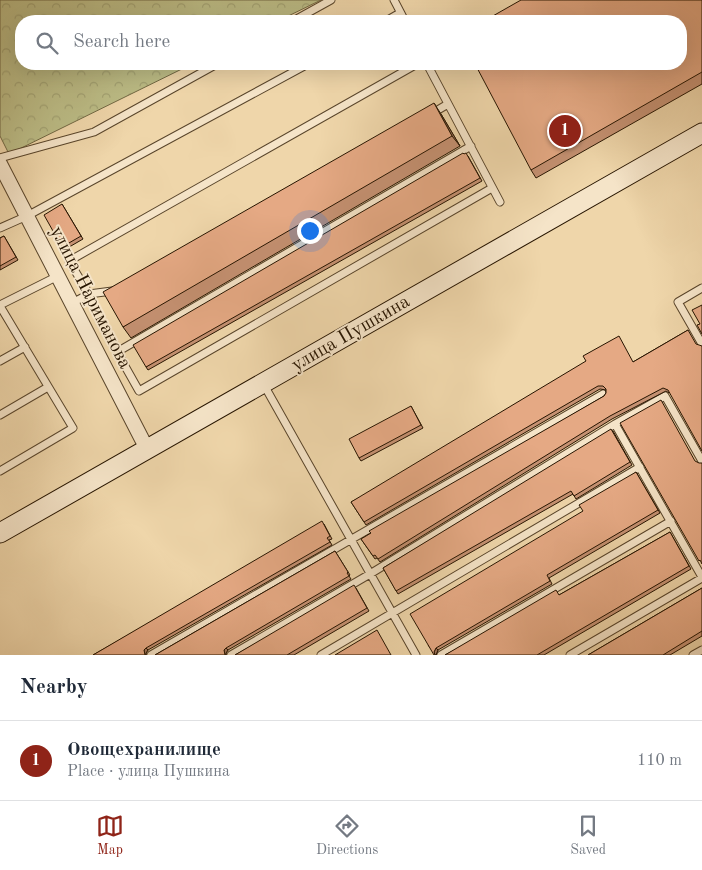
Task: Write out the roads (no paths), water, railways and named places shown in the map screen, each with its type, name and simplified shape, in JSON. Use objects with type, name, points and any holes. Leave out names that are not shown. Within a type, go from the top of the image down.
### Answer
[{"type":"main road","name":"улица Пушкина","points":[[0,534],[147,448],[263,384],[702,133]]},
{"type":"street","name":"улица Нариманова","points":[[0,164],[147,448]]},
{"type":"lane","points":[[304,15],[331,0]]},
{"type":"lane","points":[[394,0],[400,13],[396,15]]},
{"type":"lane","points":[[0,158],[94,132],[205,70]]},
{"type":"lane","points":[[0,228],[27,216],[297,70]]},
{"type":"lane","points":[[89,294],[69,261],[406,70]]},
{"type":"lane","points":[[430,70],[500,202]]},
{"type":"lane","points":[[422,119],[448,104]]},
{"type":"lane","points":[[470,146],[117,352],[139,391],[492,188]]},
{"type":"lane","points":[[0,471],[73,428],[0,305],[58,276]]},
{"type":"lane","points":[[702,288],[678,302],[702,344]]},
{"type":"lane","points":[[72,302],[89,294],[120,290]]},
{"type":"lane","points":[[0,361],[25,347]]},
{"type":"lane","points":[[263,384],[416,655]]},
{"type":"lane","points":[[0,415],[48,387]]},
{"type":"lane","points":[[151,655],[603,394]]},
{"type":"lane","points":[[231,655],[370,574],[615,424],[665,396],[702,461]]},
{"type":"lane","points":[[570,655],[702,577],[615,424]]},
{"type":"lane","points":[[321,655],[640,467]]},
{"type":"lane","points":[[441,655],[671,521]]},
{"type":"lane","points":[[693,655],[702,650]]},
{"type":"place","name":"Овощехранилище","points":[[565,131]]}]
